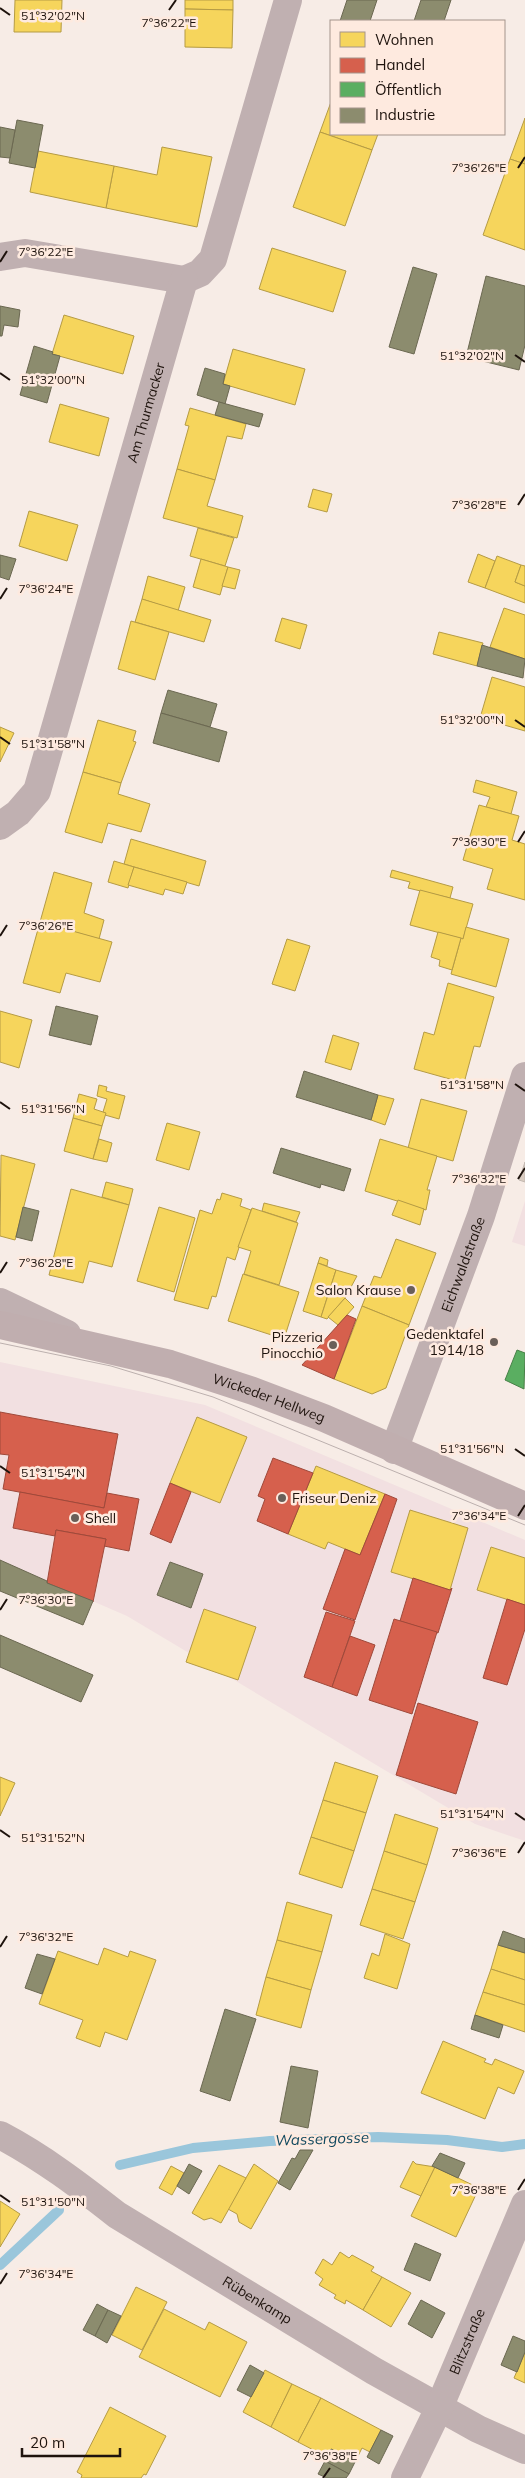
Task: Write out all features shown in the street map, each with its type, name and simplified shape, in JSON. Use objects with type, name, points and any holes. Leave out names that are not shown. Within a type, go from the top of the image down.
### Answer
[{"type":"main road","name":"Wickeder Hellweg","points":[[0,1325],[170,1364],[253,1391],[324,1418],[525,1506]]},
{"type":"street","points":[[0,257],[25,253],[184,280],[200,272],[213,259],[288,0]]},
{"type":"street","name":"Am Thurmacker","points":[[9,819],[37,791],[184,280]]},
{"type":"street","name":"Eichwaldstraße","points":[[394,1450],[481,1216],[525,1076]]},
{"type":"street","points":[[0,1302],[84,1343]]},
{"type":"street","name":"Rübenkamp","points":[[10,2140],[117,2215],[439,2408],[478,2429],[525,2450]]},
{"type":"street","name":"Blitzstraße","points":[[405,2478],[439,2408],[525,2204]]},
{"type":"shaded area","points":[[525,1201],[525,1246],[512,1242]]},
{"type":"shaded area","points":[[0,1362],[205,1405],[525,1540],[525,1841],[475,1824],[127,1616],[0,1561]]},
{"type":"building: Wohnen","points":[[15,0],[62,0],[61,32],[14,32]]},
{"type":"building: Wohnen","points":[[185,0],[233,0],[233,10],[185,9]]},
{"type":"building: Wohnen","points":[[185,9],[233,10],[232,48],[185,47]]},
{"type":"building: Wohnen","points":[[330,105],[330,135],[378,135],[372,150],[320,132]]},
{"type":"building: Wohnen","points":[[525,118],[525,164],[510,159]]},
{"type":"building: Wohnen","points":[[320,132],[372,150],[345,226],[293,207]]},
{"type":"building: Wohnen","points":[[162,147],[212,157],[197,227],[106,208],[114,166],[157,175]]},
{"type":"building: Wohnen","points":[[38,151],[114,166],[106,208],[30,192]]},
{"type":"building: Wohnen","points":[[510,159],[525,164],[525,250],[483,235]]},
{"type":"building: Wohnen","points":[[272,248],[346,271],[333,312],[259,289]]},
{"type":"building: Wohnen","points":[[64,315],[134,336],[123,374],[52,354]]},
{"type":"building: Wohnen","points":[[233,349],[305,369],[295,405],[223,384]]},
{"type":"building: Wohnen","points":[[60,404],[109,418],[99,456],[49,442]]},
{"type":"building: Wohnen","points":[[190,408],[246,424],[242,439],[227,436],[215,480],[177,469],[189,426],[185,425]]},
{"type":"building: Wohnen","points":[[177,469],[215,480],[207,506],[243,516],[237,538],[163,518]]},
{"type":"building: Wohnen","points":[[313,489],[332,494],[327,512],[308,507]]},
{"type":"building: Wohnen","points":[[29,511],[78,525],[67,561],[19,546]]},
{"type":"building: Wohnen","points":[[198,528],[234,538],[225,566],[190,556]]},
{"type":"building: Wohnen","points":[[478,554],[495,561],[485,588],[468,582]]},
{"type":"building: Wohnen","points":[[497,556],[521,565],[515,582],[525,586],[525,603],[485,588]]},
{"type":"building: Wohnen","points":[[201,559],[228,567],[220,595],[193,587]]},
{"type":"building: Wohnen","points":[[521,565],[525,566],[525,586],[515,582]]},
{"type":"building: Wohnen","points":[[228,567],[240,570],[235,589],[222,586]]},
{"type":"building: Wohnen","points":[[148,576],[185,587],[178,611],[142,599]]},
{"type":"building: Wohnen","points":[[142,599],[211,620],[204,642],[135,622]]},
{"type":"building: Wohnen","points":[[504,608],[525,615],[525,659],[490,647]]},
{"type":"building: Wohnen","points":[[282,618],[307,625],[300,649],[275,641]]},
{"type":"building: Wohnen","points":[[131,621],[169,632],[155,680],[118,669]]},
{"type":"building: Wohnen","points":[[439,632],[483,643],[477,666],[433,654]]},
{"type":"building: Wohnen","points":[[492,677],[525,687],[525,731],[480,718]]},
{"type":"building: Wohnen","points":[[98,720],[136,731],[133,741],[136,742],[121,783],[83,772]]},
{"type":"building: Wohnen","points":[[0,727],[14,733],[0,762]]},
{"type":"building: Wohnen","points":[[83,772],[121,783],[118,794],[150,804],[141,832],[108,823],[102,843],[65,832]]},
{"type":"building: Wohnen","points":[[476,780],[517,792],[511,814],[486,807],[490,797],[473,792]]},
{"type":"building: Wohnen","points":[[479,805],[519,816],[512,840],[525,844],[525,900],[487,889],[493,869],[463,860]]},
{"type":"building: Wohnen","points":[[131,839],[206,861],[199,886],[124,864]]},
{"type":"building: Wohnen","points":[[114,861],[134,867],[128,888],[108,882]]},
{"type":"building: Wohnen","points":[[134,867],[187,882],[183,894],[165,889],[163,895],[128,885]]},
{"type":"building: Wohnen","points":[[392,870],[453,887],[450,898],[408,888],[410,882],[390,877]]},
{"type":"building: Wohnen","points":[[54,872],[92,883],[84,913],[104,920],[99,939],[40,922]]},
{"type":"building: Wohnen","points":[[420,890],[473,904],[463,939],[410,925]]},
{"type":"building: Wohnen","points":[[40,922],[112,942],[100,982],[66,973],[60,993],[23,983]]},
{"type":"building: Wohnen","points":[[466,927],[509,939],[496,987],[451,974]]},
{"type":"building: Wohnen","points":[[438,932],[461,938],[452,970],[439,966],[440,960],[431,957]]},
{"type":"building: Wohnen","points":[[287,939],[310,946],[295,991],[272,984]]},
{"type":"building: Wohnen","points":[[448,983],[494,997],[480,1047],[474,1046],[464,1083],[414,1069],[424,1032],[434,1035]]},
{"type":"building: Wohnen","points":[[0,1011],[32,1020],[19,1068],[0,1062]]},
{"type":"building: Wohnen","points":[[333,1035],[359,1043],[351,1070],[325,1062]]},
{"type":"building: Wohnen","points":[[99,1085],[107,1087],[106,1091],[125,1096],[119,1119],[105,1115],[103,1112],[107,1099],[97,1096]]},
{"type":"building: Wohnen","points":[[79,1094],[97,1099],[94,1109],[106,1113],[102,1126],[73,1118]]},
{"type":"building: Wohnen","points":[[378,1095],[394,1099],[385,1125],[371,1120]]},
{"type":"building: Wohnen","points":[[421,1099],[467,1111],[453,1161],[408,1148]]},
{"type":"building: Wohnen","points":[[73,1118],[102,1126],[93,1159],[64,1151]]},
{"type":"building: Wohnen","points":[[167,1123],[200,1132],[189,1170],[156,1160]]},
{"type":"building: Wohnen","points":[[99,1139],[112,1143],[107,1162],[93,1159]]},
{"type":"building: Wohnen","points":[[380,1139],[437,1156],[427,1190],[430,1190],[426,1210],[365,1191]]},
{"type":"building: Wohnen","points":[[1,1155],[35,1164],[15,1240],[0,1236]]},
{"type":"building: Wohnen","points":[[106,1182],[133,1189],[129,1205],[102,1197]]},
{"type":"building: Wohnen","points":[[71,1189],[129,1205],[112,1267],[89,1261],[83,1283],[49,1275]]},
{"type":"building: Wohnen","points":[[222,1193],[242,1199],[240,1206],[251,1210],[235,1260],[227,1257],[216,1297],[212,1296],[208,1309],[174,1300],[200,1210],[212,1214],[217,1199],[220,1200]]},
{"type":"building: Wohnen","points":[[398,1200],[424,1209],[420,1225],[392,1215]]},
{"type":"building: Wohnen","points":[[264,1203],[300,1212],[296,1222],[262,1211]]},
{"type":"building: Wohnen","points":[[159,1207],[195,1218],[174,1292],[137,1281]]},
{"type":"building: Wohnen","points":[[252,1208],[298,1223],[279,1285],[244,1274],[251,1251],[238,1247]]},
{"type":"building: Wohnen","points":[[396,1239],[436,1253],[409,1325],[362,1306],[374,1276],[381,1278]]},
{"type":"building: Wohnen","points":[[320,1257],[328,1260],[327,1266],[318,1263]]},
{"type":"building: Wohnen","points":[[318,1263],[336,1270],[321,1317],[303,1311]]},
{"type":"building: Wohnen","points":[[336,1270],[357,1276],[345,1298],[327,1319],[321,1317]]},
{"type":"building: Wohnen","points":[[243,1274],[299,1292],[284,1339],[228,1321]]},
{"type":"building: Wohnen","points":[[345,1298],[354,1307],[338,1325],[328,1317]]},
{"type":"building: Wohnen","points":[[362,1306],[409,1325],[386,1388],[372,1394],[334,1379]]},
{"type":"building: Wohnen","points":[[197,1417],[247,1437],[220,1503],[170,1483]]},
{"type":"building: Wohnen","points":[[316,1466],[385,1494],[360,1555],[328,1542],[325,1549],[288,1534]]},
{"type":"building: Wohnen","points":[[410,1510],[468,1528],[450,1590],[391,1572]]},
{"type":"building: Wohnen","points":[[491,1547],[525,1558],[525,1605],[477,1590]]},
{"type":"building: Wohnen","points":[[204,1609],[256,1627],[238,1680],[186,1662]]},
{"type":"building: Wohnen","points":[[335,1762],[378,1776],[366,1813],[323,1800]]},
{"type":"building: Wohnen","points":[[0,1777],[15,1783],[0,1816]]},
{"type":"building: Wohnen","points":[[323,1800],[366,1813],[354,1851],[311,1837]]},
{"type":"building: Wohnen","points":[[395,1814],[438,1828],[427,1865],[384,1851]]},
{"type":"building: Wohnen","points":[[311,1837],[354,1851],[342,1888],[299,1874]]},
{"type":"building: Wohnen","points":[[384,1851],[427,1865],[415,1902],[372,1889]]},
{"type":"building: Wohnen","points":[[372,1889],[415,1902],[403,1939],[360,1925]]},
{"type":"building: Wohnen","points":[[287,1902],[332,1915],[322,1952],[277,1940]]},
{"type":"building: Wohnen","points":[[385,1934],[410,1944],[397,1989],[364,1978],[372,1953],[379,1956]]},
{"type":"building: Wohnen","points":[[277,1940],[322,1952],[311,1990],[266,1977]]},
{"type":"building: Wohnen","points":[[498,1945],[525,1953],[525,1980],[491,1969]]},
{"type":"building: Wohnen","points":[[104,1948],[128,1957],[130,1951],[156,1960],[127,2040],[105,2032],[100,2047],[76,2038],[83,2020],[39,2004],[58,1951],[98,1965]]},
{"type":"building: Wohnen","points":[[491,1969],[525,1980],[525,2005],[483,1992]]},
{"type":"building: Wohnen","points":[[266,1977],[311,1990],[301,2028],[256,2015]]},
{"type":"building: Wohnen","points":[[483,1992],[525,2005],[525,2032],[475,2015]]},
{"type":"building: Wohnen","points":[[443,2041],[486,2059],[484,2062],[492,2065],[495,2059],[524,2071],[514,2094],[498,2087],[485,2119],[421,2093]]},
{"type":"building: Wohnen","points":[[413,2161],[416,2164],[435,2167],[421,2196],[400,2187]]},
{"type":"building: Wohnen","points":[[254,2164],[278,2181],[251,2229],[239,2222],[237,2214],[228,2209]]},
{"type":"building: Wohnen","points":[[219,2165],[246,2178],[221,2223],[211,2218],[204,2220],[192,2213]]},
{"type":"building: Wohnen","points":[[171,2166],[184,2173],[172,2195],[159,2188]]},
{"type":"building: Wohnen","points":[[435,2167],[479,2188],[456,2237],[411,2216]]},
{"type":"building: Wohnen","points":[[0,2201],[20,2214],[0,2247]]},
{"type":"building: Wohnen","points":[[340,2252],[349,2258],[352,2255],[374,2267],[371,2271],[382,2277],[363,2310],[346,2300],[345,2304],[334,2298],[336,2295],[319,2285],[323,2279],[315,2273],[323,2259],[332,2265]]},
{"type":"building: Wohnen","points":[[382,2277],[411,2293],[391,2327],[363,2310]]},
{"type":"building: Wohnen","points":[[136,2287],[167,2302],[142,2350],[112,2335]]},
{"type":"building: Wohnen","points":[[164,2309],[205,2330],[209,2322],[247,2342],[220,2397],[139,2357]]},
{"type":"building: Wohnen","points":[[525,2352],[525,2383],[514,2378]]},
{"type":"building: Wohnen","points":[[265,2370],[292,2384],[271,2427],[243,2412]]},
{"type":"building: Wohnen","points":[[292,2384],[321,2398],[298,2442],[271,2427]]},
{"type":"building: Wohnen","points":[[321,2398],[381,2430],[370,2452],[362,2448],[355,2462],[331,2449],[327,2457],[298,2442]]},
{"type":"building: Wohnen","points":[[110,2407],[166,2436],[146,2475],[144,2474],[141,2478],[81,2478],[82,2475],[77,2472]]},
{"type":"building: Handel","name":"Pizzeria Pinocchio","points":[[347,1315],[356,1319],[334,1379],[302,1365]]},
{"type":"building: Handel","points":[[0,1412],[118,1434],[104,1508],[3,1489],[9,1455],[0,1454]]},
{"type":"building: Handel","name":"Friseur Deniz","points":[[273,1458],[313,1473],[288,1534],[257,1521],[265,1499],[258,1496]]},
{"type":"building: Handel","points":[[170,1483],[191,1492],[171,1543],[150,1534]]},
{"type":"building: Handel","name":"Shell","points":[[20,1492],[104,1508],[107,1493],[139,1499],[129,1551],[104,1546],[106,1539],[56,1530],[55,1536],[13,1528]]},
{"type":"building: Handel","points":[[385,1494],[397,1499],[355,1620],[323,1609],[345,1549],[360,1555]]},
{"type":"building: Handel","points":[[56,1530],[106,1539],[93,1602],[47,1583]]},
{"type":"building: Handel","points":[[413,1578],[450,1590],[452,1588],[438,1633],[400,1621]]},
{"type":"building: Handel","points":[[507,1599],[525,1605],[525,1629],[507,1685],[483,1678]]},
{"type":"building: Handel","points":[[326,1612],[355,1621],[332,1687],[304,1677]]},
{"type":"building: Handel","points":[[394,1619],[437,1632],[412,1714],[369,1700]]},
{"type":"building: Handel","points":[[350,1636],[375,1645],[357,1696],[332,1687]]},
{"type":"building: Handel","points":[[418,1703],[478,1722],[456,1794],[396,1775]]},
{"type":"building: Öffentlich","points":[[517,1350],[525,1353],[524,1389],[505,1380]]},
{"type":"building: Industrie","points":[[347,0],[377,0],[370,20],[340,20]]},
{"type":"building: Industrie","points":[[421,0],[451,0],[444,20],[414,20]]},
{"type":"building: Industrie","points":[[17,120],[43,125],[35,168],[9,163]]},
{"type":"building: Industrie","points":[[0,127],[15,130],[10,158],[0,157]]},
{"type":"building: Industrie","points":[[413,267],[437,274],[414,354],[389,347]]},
{"type":"building: Industrie","points":[[486,276],[525,286],[525,345],[519,370],[466,357]]},
{"type":"building: Industrie","points":[[0,306],[20,310],[18,327],[4,325],[2,336],[0,336]]},
{"type":"building: Industrie","points":[[34,346],[60,356],[47,403],[20,395]]},
{"type":"building: Industrie","points":[[205,368],[225,374],[223,384],[230,386],[225,404],[197,395]]},
{"type":"building: Industrie","points":[[219,402],[263,414],[259,427],[215,415]]},
{"type":"building: Industrie","points":[[0,555],[16,559],[9,580],[0,577]]},
{"type":"building: Industrie","points":[[482,645],[525,659],[523,678],[477,666]]},
{"type":"building: Industrie","points":[[168,690],[217,704],[210,727],[161,713]]},
{"type":"building: Industrie","points":[[161,713],[227,732],[219,762],[153,743]]},
{"type":"building: Industrie","points":[[56,1006],[98,1016],[91,1045],[49,1035]]},
{"type":"building: Industrie","points":[[304,1071],[378,1095],[371,1120],[296,1097]]},
{"type":"building: Industrie","points":[[281,1148],[351,1169],[344,1191],[321,1184],[320,1188],[273,1173]]},
{"type":"building: Industrie","points":[[23,1207],[39,1211],[32,1241],[16,1237]]},
{"type":"building: Industrie","points":[[0,1560],[47,1581],[47,1583],[93,1601],[83,1625],[0,1591]]},
{"type":"building: Industrie","points":[[170,1562],[203,1574],[191,1608],[157,1595]]},
{"type":"building: Industrie","points":[[0,1635],[93,1675],[81,1702],[0,1667]]},
{"type":"building: Industrie","points":[[503,1931],[525,1939],[525,1953],[498,1945]]},
{"type":"building: Industrie","points":[[37,1954],[55,1959],[42,1994],[25,1988]]},
{"type":"building: Industrie","points":[[225,2009],[256,2019],[230,2101],[200,2091]]},
{"type":"building: Industrie","points":[[475,2015],[503,2025],[499,2038],[471,2029]]},
{"type":"building: Industrie","points":[[291,2066],[318,2071],[308,2128],[280,2122]]},
{"type":"building: Industrie","points":[[300,2150],[313,2150],[290,2190],[278,2183],[292,2158],[295,2159]]},
{"type":"building: Industrie","points":[[440,2153],[465,2163],[458,2178],[432,2166]]},
{"type":"building: Industrie","points":[[189,2164],[202,2171],[189,2194],[177,2186]]},
{"type":"building: Industrie","points":[[415,2243],[441,2254],[430,2281],[404,2270]]},
{"type":"building: Industrie","points":[[421,2300],[445,2313],[432,2338],[408,2324]]},
{"type":"building: Industrie","points":[[97,2304],[108,2310],[95,2336],[83,2330]]},
{"type":"building: Industrie","points":[[108,2310],[121,2316],[107,2343],[95,2336]]},
{"type":"building: Industrie","points":[[513,2336],[525,2341],[525,2352],[517,2372],[501,2365]]},
{"type":"building: Industrie","points":[[250,2365],[264,2373],[251,2397],[237,2390]]},
{"type":"building: Industrie","points":[[381,2430],[393,2436],[379,2464],[367,2457]]},
{"type":"building: Industrie","points":[[331,2449],[355,2462],[349,2474],[325,2461]]},
{"type":"building: Industrie","points":[[325,2461],[349,2474],[346,2478],[327,2478],[318,2474]]},
{"type":"building: Sonstige","points":[[525,1162],[525,1182],[519,1180]]},
{"type":"waterway","name":"Wassergosse","points":[[120,2165],[193,2148],[270,2141],[378,2137],[447,2140],[502,2147],[525,2144]]},
{"type":"waterway","name":"Wassergosse","points":[[0,2265],[59,2210]]},
{"type":"tram line","points":[[0,1343],[111,1366],[213,1397],[525,1525]]},
{"type":"place","name":"Salon Krause","points":[[411,1290]]},
{"type":"place","name":"Gedenktafel 1914/18","points":[[494,1342]]},
{"type":"place","name":"Pizzeria Pinocchio","points":[[333,1345]]},
{"type":"place","name":"Friseur Deniz","points":[[282,1498]]},
{"type":"place","name":"Shell","points":[[75,1518]]}]
